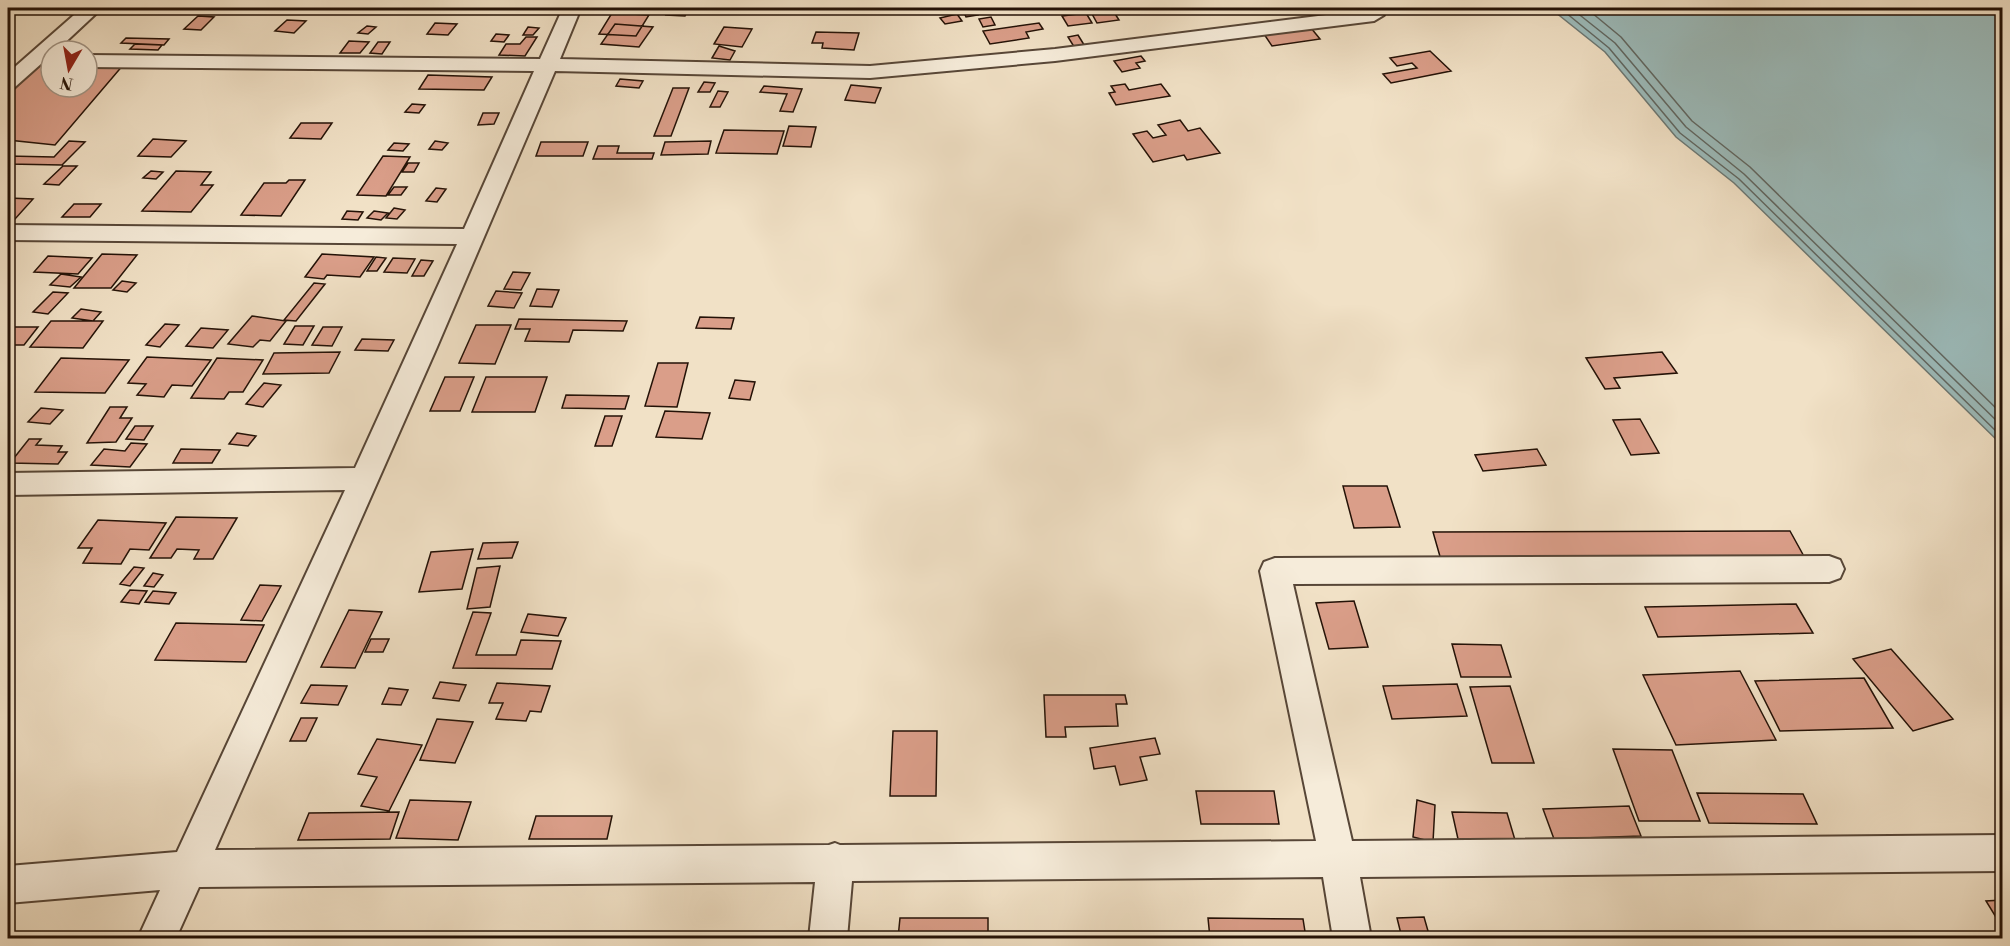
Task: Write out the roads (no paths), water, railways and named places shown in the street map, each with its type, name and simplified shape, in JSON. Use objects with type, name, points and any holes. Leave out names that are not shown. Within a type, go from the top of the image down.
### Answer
[{"type":"street","points":[[64,39],[93,8]]},
{"type":"street","points":[[157,939],[365,479],[572,8]]},
{"type":"street","points":[[99,61],[547,65],[870,72],[1055,56],[1374,15]]},
{"type":"street","points":[[8,83],[39,64]]},
{"type":"street","points":[[8,232],[472,237]]},
{"type":"street","points":[[8,484],[365,479]]},
{"type":"street","points":[[1352,939],[1338,858],[1275,571],[1828,569]]},
{"type":"street","points":[[8,885],[187,869],[835,861],[2002,853]]},
{"type":"street","points":[[828,939],[835,861]]},
{"type":"water","points":[[1550,8],[2002,8],[2002,445],[1734,183],[1676,137],[1605,52]]}]
